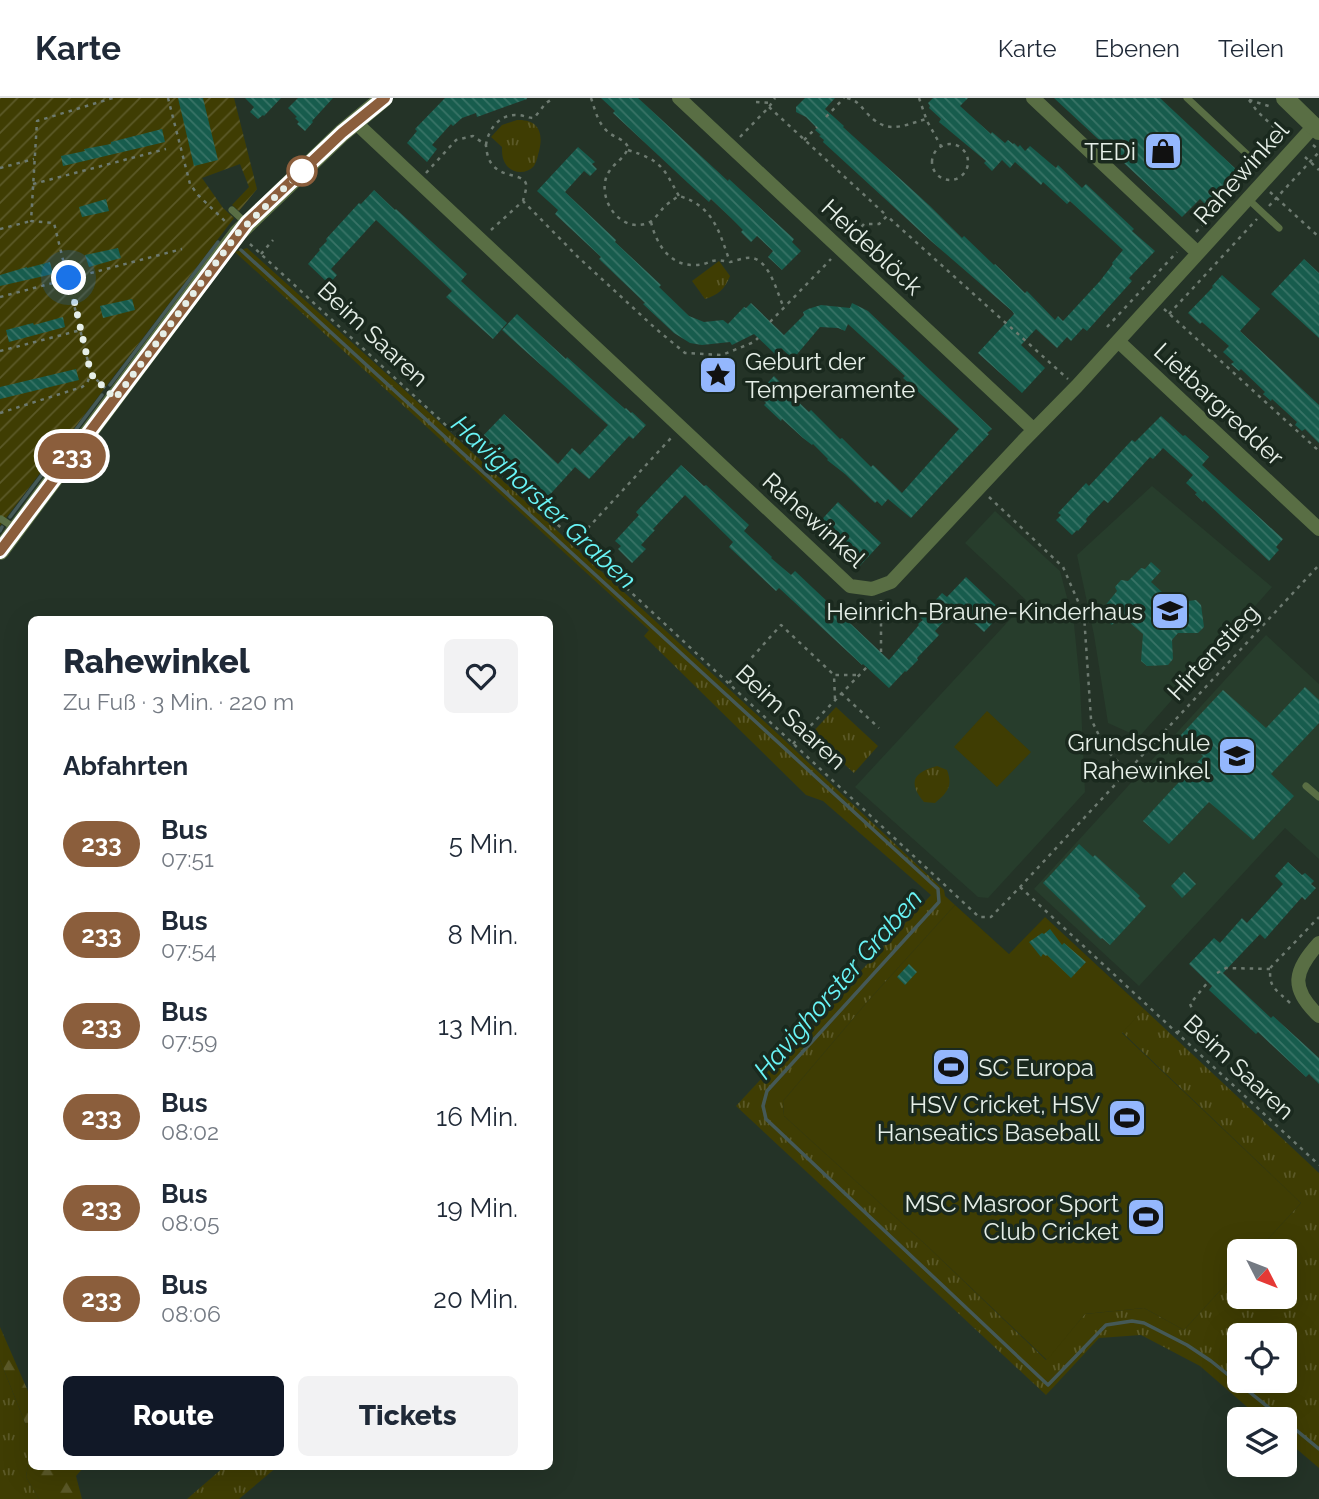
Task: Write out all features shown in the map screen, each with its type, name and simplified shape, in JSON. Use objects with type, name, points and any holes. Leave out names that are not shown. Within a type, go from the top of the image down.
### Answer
[{"type":"street","points":[[0,551],[243,228],[384,98]]},
{"type":"street","name":"Heideblöck","points":[[679,98],[1034,430]]},
{"type":"street","points":[[1033,98],[1198,253]]},
{"type":"street","points":[[1286,98],[1317,129]]},
{"type":"street","name":"Rahewinkel","points":[[355,122],[850,586],[872,589],[891,582],[1077,386],[1295,147],[1317,129]]},
{"type":"street","name":"Lietbargredder","points":[[1118,341],[1319,529]]},
{"type":"street","points":[[1319,943],[1297,974],[1299,989],[1319,1016]]},
{"type":"lane","points":[[1193,100],[1251,158]]},
{"type":"lane","points":[[1248,199],[1279,228]]},
{"type":"lane","points":[[232,210],[243,228]]},
{"type":"lane","points":[[1,519],[16,530]]},
{"type":"lane","points":[[1306,786],[1319,797]]},
{"type":"path","points":[[31,221],[37,121],[113,98]]},
{"type":"path","name":"Beim Saaren","points":[[168,98],[190,184],[206,204],[243,228],[261,254],[576,541],[979,917],[991,916],[1020,887],[1319,1165]]},
{"type":"path","points":[[480,240],[523,201],[526,188],[524,178],[497,170],[489,159],[486,145],[490,131],[504,117],[520,115],[534,118],[546,103],[554,98]]},
{"type":"path","points":[[591,98],[596,113],[610,134],[625,142],[628,150],[653,159],[663,169],[679,196],[701,206],[712,217],[730,262]]},
{"type":"path","points":[[731,147],[775,98]]},
{"type":"path","points":[[826,117],[845,98],[858,99],[872,119],[886,127],[894,128],[926,119]]},
{"type":"path","points":[[919,98],[926,119],[941,146]]},
{"type":"path","points":[[1249,100],[1257,111],[1318,167]]},
{"type":"path","points":[[756,102],[771,103]]},
{"type":"path","points":[[769,107],[1077,386]]},
{"type":"path","points":[[804,140],[817,127]]},
{"type":"path","points":[[418,181],[456,140],[473,135],[486,145]]},
{"type":"path","points":[[958,145],[966,153],[968,165],[957,178],[946,179],[933,167],[933,155],[941,146],[958,145]]},
{"type":"path","points":[[33,184],[166,149]]},
{"type":"path","points":[[628,150],[615,163],[605,180],[605,198],[614,214],[639,225],[646,224],[679,196]]},
{"type":"path","points":[[1170,314],[1319,152]]},
{"type":"path","points":[[0,168],[35,159]]},
{"type":"path","points":[[1262,184],[1319,237]]},
{"type":"path","points":[[523,201],[578,257],[685,353],[722,355],[758,338]]},
{"type":"path","points":[[770,322],[864,225],[879,224],[887,216]]},
{"type":"path","points":[[0,229],[31,221],[54,223],[91,374],[115,399]]},
{"type":"path","points":[[651,222],[654,237],[660,246],[669,256],[681,262],[697,265],[718,259],[730,262],[747,258],[762,262],[784,308]]},
{"type":"path","points":[[261,254],[273,240]]},
{"type":"path","points":[[0,297],[182,249]]},
{"type":"path","points":[[1155,301],[1319,451]]},
{"type":"path","points":[[0,351],[81,331]]},
{"type":"path","points":[[0,413],[82,387],[91,374]]},
{"type":"path","points":[[576,541],[680,428]]},
{"type":"path","points":[[979,488],[1063,567],[1084,615],[1091,719],[1106,750],[1127,770]]},
{"type":"path","name":"Hirtenstieg","points":[[1020,887],[1319,565]]},
{"type":"path","points":[[881,586],[881,653]]},
{"type":"path","points":[[729,683],[781,625],[834,675],[858,675]]},
{"type":"path","points":[[793,744],[867,667]]},
{"type":"path","points":[[834,675],[835,699]]},
{"type":"path","points":[[841,693],[879,728]]},
{"type":"path","points":[[1217,973],[1226,968],[1270,970]]},
{"type":"path","points":[[1177,1033],[1195,1015],[1190,1004],[1208,982]]},
{"type":"shaded area","name":"Heinrich-Braune-Kinderhaus","points":[[1152,486],[1272,587],[1139,737],[1108,723],[1094,635],[1077,555]]},
{"type":"shaded area","name":"Grundschule Rahewinkel","points":[[995,511],[1060,571],[1074,624],[1085,792],[988,898],[978,897],[855,787],[1027,601],[965,543]]},
{"type":"shaded area","name":"Grundschule Rahewinkel","points":[[1266,635],[1319,684],[1319,859],[1285,828],[1139,986],[1034,889]]},
{"type":"green space","points":[[0,98],[234,98],[257,189],[239,211],[232,205],[249,187],[240,164],[202,178],[223,208],[234,218],[0,526]]},
{"type":"green space","points":[[525,120],[536,126],[541,141],[534,166],[523,172],[508,167],[503,159],[502,147],[491,137],[502,125]]},
{"type":"green space","points":[[247,248],[399,385],[779,735],[944,890],[945,896],[955,905],[783,1101],[784,1116],[925,1244],[1046,1360],[1085,1314],[1144,1308],[1184,1330],[1227,1283],[1227,1309],[1297,1309],[1297,1239],[1268,1239],[1301,1203],[1122,1032],[1144,1009],[1319,1173],[1319,1468],[1297,1449],[1297,1407],[1247,1407],[1231,1393],[1297,1393],[1297,1323],[1227,1323],[1227,1389],[1200,1366],[1141,1335],[1099,1338],[1046,1395],[736,1106],[931,895],[823,801],[806,795],[644,636],[649,630],[235,252]]},
{"type":"green space","points":[[719,261],[730,276],[720,291],[705,299],[692,281]]},
{"type":"green space","points":[[836,707],[878,746],[854,773],[811,734]]},
{"type":"green space","points":[[987,711],[1031,752],[997,787],[954,747]]},
{"type":"green space","points":[[937,766],[947,770],[948,788],[935,803],[924,802],[916,789],[916,779],[923,771]]},
{"type":"green space","points":[[955,905],[1009,954],[1045,917],[1144,1009],[1122,1033],[1301,1203],[1268,1239],[1227,1239],[1227,1283],[1184,1330],[1144,1308],[1085,1314],[1047,1360],[784,1116],[783,1101]]},
{"type":"green space","points":[[0,1327],[28,1391],[28,1430],[0,1360]]},
{"type":"green space","points":[[0,1360],[28,1430],[26,1477],[39,1499],[0,1499]]},
{"type":"green space","points":[[28,1465],[28,1470],[81,1470],[76,1476],[82,1499],[39,1499],[26,1477]]},
{"type":"green space","points":[[221,1470],[273,1470],[239,1499],[187,1499]]},
{"type":"building","points":[[178,98],[203,98],[218,160],[194,166]]},
{"type":"building","points":[[245,98],[281,98],[258,119],[250,112],[254,107]]},
{"type":"building","points":[[298,98],[333,98],[305,131],[297,124],[297,117],[288,108]]},
{"type":"building","points":[[445,98],[527,99],[477,117],[476,113],[462,118],[453,126],[451,124],[432,145],[437,149],[427,162],[407,143],[417,131],[415,129]]},
{"type":"building","points":[[601,98],[638,98],[794,239],[792,242],[801,251],[782,270],[768,257],[773,251],[757,236],[751,242],[731,218],[711,199],[709,202],[688,183],[613,113],[615,111]]},
{"type":"building","points":[[805,98],[835,98],[825,109],[962,238],[964,236],[1025,293],[1027,291],[1055,320],[1058,316],[1063,321],[1100,281],[1123,250],[1070,201],[1067,204],[1015,162],[1010,168],[1002,160],[992,171],[984,163],[986,161],[939,122],[941,119],[929,108],[928,103],[933,98],[968,98],[960,106],[991,134],[992,132],[1005,143],[1008,140],[1018,147],[1020,145],[1025,151],[1030,146],[1056,168],[1058,165],[1082,188],[1086,184],[1155,251],[1129,278],[1132,281],[1087,331],[1083,328],[1071,341],[1067,337],[1057,348],[1036,329],[1021,345],[1045,368],[1022,393],[978,353],[1014,314],[1012,311],[823,142],[819,136],[821,135],[815,130],[817,128],[796,112],[796,107]]},
{"type":"building","points":[[1054,98],[1160,98],[1238,171],[1206,205],[1200,199],[1182,217]]},
{"type":"building","points":[[162,129],[165,142],[63,166],[61,156]]},
{"type":"building","points":[[578,147],[595,162],[592,164],[597,169],[590,176],[584,171],[565,192],[661,285],[659,287],[689,316],[704,322],[723,320],[728,324],[751,303],[784,335],[808,309],[821,305],[850,308],[852,303],[868,311],[992,429],[987,433],[989,434],[911,518],[888,499],[882,506],[877,501],[875,503],[813,444],[764,405],[766,403],[762,399],[765,396],[760,391],[774,376],[809,412],[811,410],[902,493],[959,429],[848,324],[845,331],[820,327],[793,359],[781,348],[775,354],[754,334],[732,345],[730,342],[702,345],[690,343],[674,333],[599,259],[601,257],[555,214],[558,210],[537,191]]},
{"type":"building","points":[[374,190],[467,274],[461,281],[507,323],[493,339],[446,297],[452,291],[376,220],[331,269],[337,275],[329,284],[308,264],[326,239]]},
{"type":"building","points":[[106,199],[109,211],[82,217],[79,207]]},
{"type":"building","points":[[118,248],[121,258],[89,267],[85,255]]},
{"type":"building","points":[[1304,259],[1319,273],[1319,338],[1271,294]]},
{"type":"building","points":[[50,262],[53,274],[0,286],[0,275]]},
{"type":"building","points":[[1222,275],[1260,309],[1240,331],[1319,405],[1319,443],[1305,429],[1302,431],[1295,425],[1297,422],[1263,394],[1265,392],[1241,369],[1239,371],[1231,364],[1234,362],[1223,352],[1229,346],[1188,313]]},
{"type":"building","points":[[132,299],[135,310],[103,318],[100,306]]},
{"type":"building","points":[[517,314],[566,359],[567,357],[646,425],[633,439],[629,436],[589,479],[575,467],[544,501],[479,440],[504,414],[558,464],[572,448],[580,455],[608,425],[502,330]]},
{"type":"building","points":[[63,317],[65,327],[9,342],[6,330]]},
{"type":"building","points":[[76,369],[79,380],[0,399],[0,387]]},
{"type":"building","points":[[1161,416],[1209,457],[1202,465],[1283,539],[1276,547],[1279,550],[1269,561],[1195,494],[1197,493],[1186,483],[1193,475],[1163,448],[1153,459],[1150,457],[1108,503],[1104,500],[1078,531],[1072,535],[1056,520],[1061,515],[1058,513],[1086,483],[1089,486],[1132,440],[1135,442]]},
{"type":"building","points":[[681,465],[749,525],[744,531],[771,558],[791,575],[795,571],[889,660],[923,620],[920,617],[942,593],[947,597],[966,577],[1003,612],[984,632],[957,607],[935,631],[939,635],[889,688],[779,588],[776,591],[729,547],[733,542],[685,495],[653,529],[655,530],[641,545],[646,549],[632,563],[618,549],[621,546],[615,541],[639,515],[636,512]]},
{"type":"building","points":[[838,502],[881,543],[857,569],[813,529]]},
{"type":"building","name":"Heinrich-Braune-Kinderhaus","points":[[1151,562],[1161,571],[1151,582],[1174,603],[1196,600],[1201,605],[1204,627],[1198,633],[1178,633],[1172,640],[1173,659],[1168,665],[1147,666],[1141,661],[1143,634],[1121,615],[1112,625],[1102,617],[1104,607],[1117,591],[1115,587],[1121,580],[1128,581]]},
{"type":"building","points":[[1305,687],[1319,700],[1319,723],[1271,774],[1294,796],[1253,840],[1209,802],[1169,844],[1143,821],[1203,756],[1180,736],[1223,690],[1266,728]]},
{"type":"building","points":[[1079,844],[1140,896],[1138,898],[1146,906],[1110,945],[1043,883]]},
{"type":"building","points":[[1288,862],[1302,875],[1305,873],[1314,881],[1311,884],[1316,888],[1305,900],[1302,897],[1265,939],[1260,934],[1223,973],[1319,1058],[1319,1084],[1309,1074],[1306,1077],[1258,1032],[1256,1034],[1209,990],[1212,986],[1189,964],[1214,938],[1220,943],[1242,918],[1247,923],[1283,884],[1275,876]]},
{"type":"building","points":[[1184,872],[1196,884],[1182,898],[1171,886]]},
{"type":"building","points":[[1050,929],[1062,945],[1064,943],[1086,962],[1071,978],[1047,955],[1043,954],[1041,957],[1029,942]]},
{"type":"building","points":[[909,964],[917,972],[905,985],[897,977]]},
{"type":"waterway","name":"Havighorster Graben","points":[[110,385],[218,242]]},
{"type":"waterway","name":"Havighorster Graben","points":[[241,250],[938,889],[939,902],[767,1091],[763,1106],[766,1119],[1048,1385],[1106,1325],[1132,1321],[1144,1323],[1187,1345],[1268,1407]]},
{"type":"waterway","name":"Havighorster Graben","points":[[10,517],[102,395]]},
{"type":"waterway","name":"Havighorster Graben","points":[[0,531],[2,527]]},
{"type":"waterway","name":"Havighorster Graben","points":[[1297,1431],[1319,1449]]},
{"type":"bus line","name":"233","points":[[0,551],[247,223],[342,133],[385,98]]},
{"type":"place","name":"TEDi","points":[[1163,151]]},
{"type":"place","name":"Geburt der Temperamente","points":[[718,375]]},
{"type":"place","name":"Heinrich-Braune-Kinderhaus","points":[[1170,611]]},
{"type":"place","name":"Grundschule Rahewinkel","points":[[1237,756]]},
{"type":"place","name":"SC Europa","points":[[951,1067]]},
{"type":"place","name":"HSV Cricket, HSV Hanseatics Baseball","points":[[1127,1118]]},
{"type":"place","name":"MSC Masroor Sport Club Cricket","points":[[1146,1217]]},
{"type":"route","points":[[69,278],[91,374],[115,399],[238,233],[302,171]]}]
